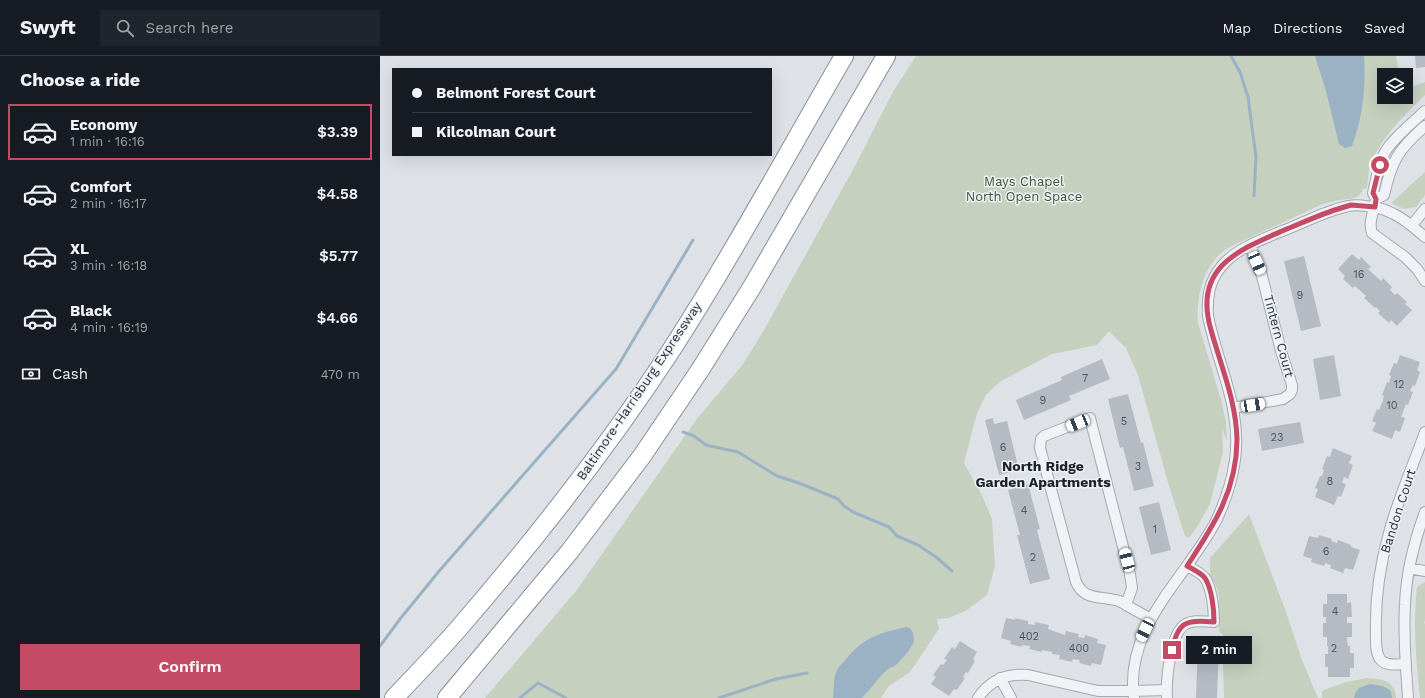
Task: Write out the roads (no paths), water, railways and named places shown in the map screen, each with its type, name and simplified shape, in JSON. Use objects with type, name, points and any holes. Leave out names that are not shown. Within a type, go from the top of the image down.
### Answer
[{"type":"highway","name":"Baltimore-Harrisburg Expressway","points":[[394,698],[457,630],[500,580],[543,528],[613,435],[672,349],[721,269],[844,56]]},
{"type":"highway","points":[[448,698],[566,557],[642,456],[700,370],[752,287],[886,56]]},
{"type":"street","points":[[1376,203],[1373,193],[1385,152],[1425,111]]},
{"type":"street","points":[[1425,126],[1403,147],[1398,155],[1389,173],[1384,195],[1376,203],[1370,223],[1372,233],[1405,257],[1417,269],[1425,281]]},
{"type":"street","points":[[1133,695],[1133,671],[1136,655],[1142,638],[1151,619],[1215,522],[1224,503],[1230,483],[1237,440],[1233,408],[1210,329],[1207,301],[1211,283],[1221,266],[1231,257],[1250,245],[1351,205],[1376,203],[1412,225],[1425,237]]},
{"type":"street","points":[[1412,225],[1425,209]]},
{"type":"street","name":"Tintern Court","points":[[1233,408],[1282,399],[1287,397],[1292,390],[1292,385],[1262,276],[1250,245]]},
{"type":"street","points":[[1126,605],[1132,588],[1130,574],[1090,418],[1044,436],[1041,439],[1040,448],[1076,582],[1079,589],[1090,596],[1116,600],[1151,619]]},
{"type":"street","name":"Bandon Court","points":[[1406,664],[1385,663],[1378,655],[1376,624],[1377,602],[1379,580],[1389,533],[1425,432]]},
{"type":"street","points":[[1408,698],[1405,605],[1409,568],[1425,512]]},
{"type":"street","points":[[978,698],[990,684],[1000,678],[1010,675],[1028,675],[1098,691],[1133,695],[1167,694],[1168,671],[1175,640],[1181,627],[1193,621],[1214,622],[1213,605],[1205,579],[1187,566]]},
{"type":"street","points":[[1409,568],[1425,571]]},
{"type":"street","points":[[1000,678],[1011,698]]},
{"type":"water","points":[[1315,56],[1364,56],[1365,78],[1363,101],[1359,124],[1352,146],[1345,148],[1339,144],[1326,91]]},
{"type":"water","points":[[907,627],[910,628],[913,633],[914,642],[908,652],[896,665],[888,669],[880,677],[862,698],[833,698],[834,680],[837,670],[853,651],[874,636]]},
{"type":"water","points":[[1371,684],[1388,689],[1392,694],[1392,698],[1354,698],[1357,690]]},
{"type":"waterway","points":[[1231,56],[1240,72],[1248,97],[1256,157],[1254,196]]},
{"type":"waterway","points":[[380,646],[440,570],[616,369],[693,240]]},
{"type":"waterway","points":[[683,432],[694,436],[706,445],[738,452],[777,476],[799,483],[838,499],[844,506],[853,512],[889,527],[897,536],[918,545],[936,557],[952,571]]},
{"type":"waterway","points":[[719,698],[776,679],[807,673]]},
{"type":"waterway","points":[[520,698],[538,683],[566,698]]},
{"type":"district","name":"North Ridge Garden Apartments","points":[[1043,474]]},
{"type":"park label","name":"Mays Chapel North Open Space","points":[[1024,188]]}]
